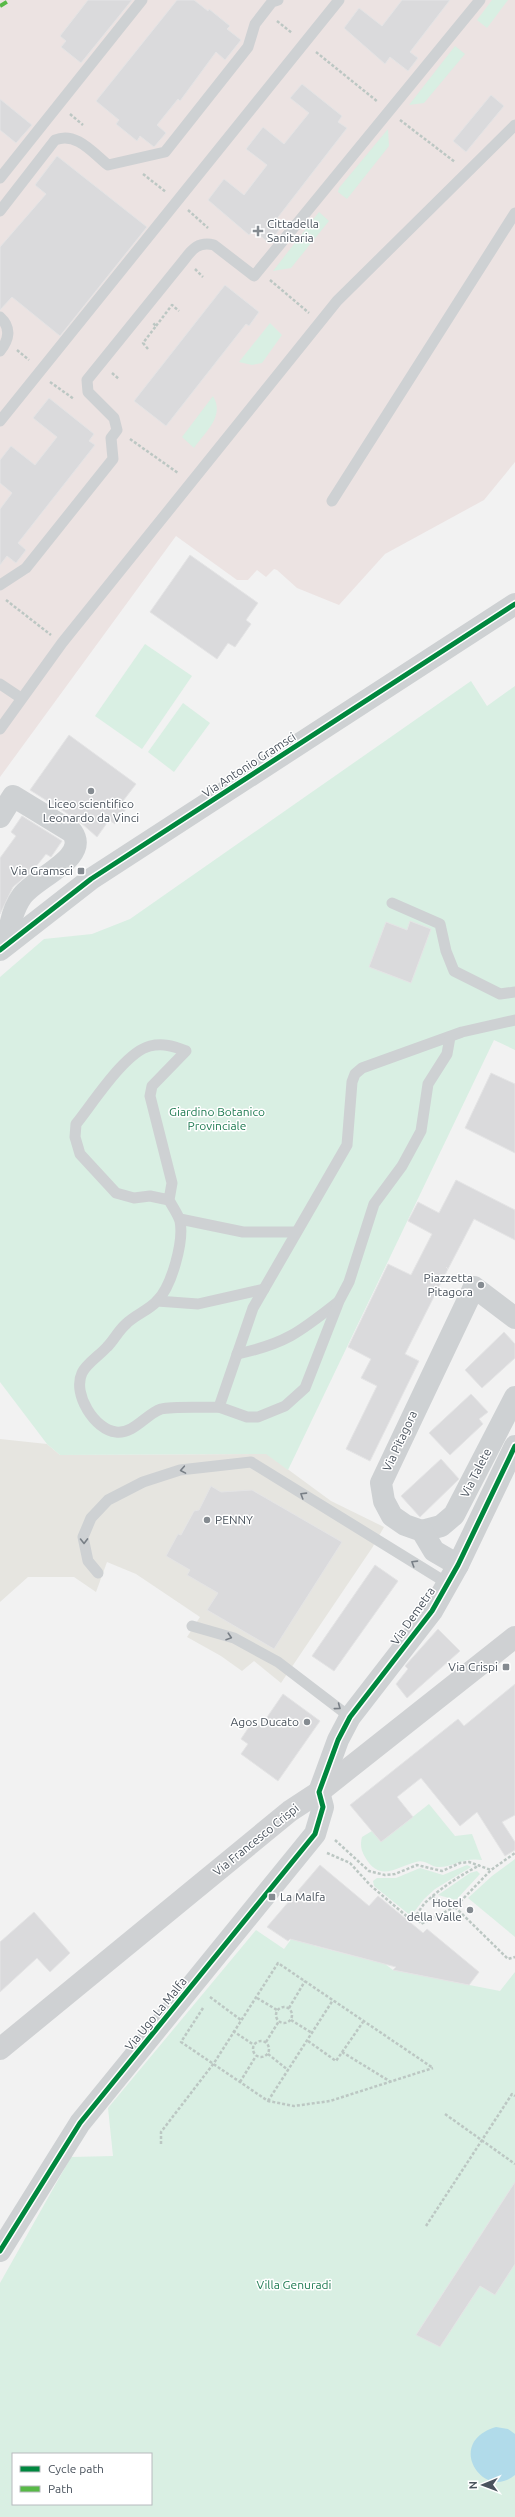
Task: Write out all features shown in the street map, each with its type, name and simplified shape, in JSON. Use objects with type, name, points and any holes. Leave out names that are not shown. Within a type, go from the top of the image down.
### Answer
[{"type":"main road","name":"Via Francesco Crispi","points":[[0,2049],[290,1811],[319,1792],[515,1637]]},
{"type":"street","name":"Via Antonio Gramsci","points":[[4,947],[92,879],[515,604]]},
{"type":"street","points":[[0,817],[14,796],[72,832],[76,842],[76,848],[70,858],[38,880],[22,897],[11,918],[4,947]]},
{"type":"street","name":"Via Pitagora","points":[[422,1531],[405,1525],[392,1516],[384,1501],[381,1483],[474,1287],[507,1311]]},
{"type":"street","name":"Via Talete","points":[[422,1531],[440,1526],[454,1515],[515,1397]]},
{"type":"street","name":"Via Demetra","points":[[319,1792],[338,1740],[350,1717],[432,1611],[452,1574],[515,1446]]},
{"type":"street","points":[[422,1531],[452,1574]]},
{"type":"street","name":"Via Ugo La Malfa","points":[[0,2250],[80,2123],[315,1834],[324,1806],[319,1792]]},
{"type":"lane","points":[[0,178],[142,0]]},
{"type":"lane","points":[[0,211],[56,140],[61,138],[74,139],[108,165],[165,152],[248,46],[255,24],[272,2],[278,0]]},
{"type":"lane","points":[[0,420],[42,370],[339,0]]},
{"type":"lane","points":[[0,585],[26,568],[113,459],[111,438],[117,430],[114,418],[88,392],[87,380],[191,251],[203,244],[214,245],[254,276],[480,0]]},
{"type":"lane","points":[[0,729],[62,643],[337,301],[466,171],[515,124]]},
{"type":"lane","points":[[332,501],[515,213]]},
{"type":"lane","points":[[0,317],[8,331],[7,342],[0,351]]},
{"type":"lane","points":[[0,684],[21,698]]},
{"type":"lane","points":[[392,904],[440,924],[446,951],[454,971],[500,994],[514,990]]},
{"type":"lane","points":[[219,1408],[253,1308],[347,1145],[352,1082],[355,1074],[362,1068],[462,1032],[515,1020]]},
{"type":"lane","points":[[168,1200],[150,1196],[134,1198],[116,1192],[80,1154],[75,1138],[76,1124],[128,1059],[149,1046],[171,1044],[186,1051],[152,1086],[150,1096],[172,1183],[168,1200],[180,1220],[181,1235],[175,1264],[157,1301],[124,1325],[113,1342],[82,1373],[80,1384],[87,1409],[95,1421],[105,1428],[116,1432],[126,1431],[162,1409],[219,1408],[246,1417],[258,1417],[276,1410],[294,1399],[305,1388],[339,1301],[349,1282],[374,1204],[402,1166],[421,1131],[428,1084],[447,1054],[450,1037]]},
{"type":"lane","points":[[180,1220],[243,1232],[296,1232]]},
{"type":"lane","points":[[157,1301],[198,1304],[264,1289]]},
{"type":"lane","points":[[237,1354],[264,1348],[291,1338],[339,1301]]},
{"type":"lane","points":[[98,1573],[88,1561],[82,1537],[91,1518],[108,1500],[143,1482],[180,1470],[251,1462],[452,1574]]},
{"type":"lane","points":[[192,1626],[234,1638],[278,1662],[350,1717]]},
{"type":"path","points":[[398,118],[466,171]]},
{"type":"path","points":[[268,278],[320,322]]},
{"type":"path","points":[[156,326],[172,305],[179,311]]},
{"type":"path","points":[[7,342],[42,370],[48,380],[79,403]]},
{"type":"path","points":[[117,430],[191,483]]},
{"type":"path","points":[[0,595],[62,643]]},
{"type":"path","points":[[333,1838],[369,1871],[385,1875],[395,1874],[417,1865],[436,1871],[442,1871],[460,1863],[469,1862],[491,1870]]},
{"type":"path","points":[[323,1851],[350,1863],[370,1885],[410,1919],[416,1916],[422,1905],[431,1897],[480,1866]]},
{"type":"path","points":[[416,1916],[421,1924],[455,1907],[491,1870],[515,1853]]},
{"type":"path","points":[[350,1863],[354,1858]]},
{"type":"path","points":[[431,1897],[455,1907],[508,1960],[515,1957]]},
{"type":"path","points":[[161,2144],[161,2132],[214,2063],[232,2031],[241,2020],[257,1998],[278,1963],[433,2068],[330,2101],[294,2106],[268,2101],[214,2063],[181,2042],[210,1997],[241,2020]]},
{"type":"path","points":[[289,2008],[306,1981]]},
{"type":"path","points":[[257,1998],[277,2010]]},
{"type":"path","points":[[268,2101],[333,2000]]},
{"type":"path","points":[[277,2010],[284,2006],[289,2008],[292,2013],[291,2020]]},
{"type":"path","points":[[277,2010],[276,2017],[279,2021],[285,2023],[291,2020]]},
{"type":"path","points":[[291,2020],[312,2033]]},
{"type":"path","points":[[266,2042],[279,2021]]},
{"type":"path","points":[[308,2041],[336,2062],[363,2022]]},
{"type":"path","points":[[232,2031],[254,2045]]},
{"type":"path","points":[[258,2041],[266,2042],[270,2048],[268,2054],[263,2058],[256,2056],[253,2050],[254,2045],[258,2041]]},
{"type":"path","points":[[342,2052],[391,2082]]},
{"type":"path","points":[[268,2054],[288,2070]]},
{"type":"path","points":[[240,2082],[256,2056]]},
{"type":"path","points":[[426,2226],[481,2139],[512,2094],[515,2096]]},
{"type":"path","points":[[445,2114],[515,2164]]},
{"type":"shaded area","name":"Cittadella Sanitaria","points":[[0,0],[515,0],[515,462],[484,500],[385,554],[339,605],[297,588],[274,569],[266,577],[257,570],[248,580],[237,580],[176,536],[0,777]]},
{"type":"shaded area","points":[[0,1439],[47,1444],[60,1455],[267,1454],[331,1501],[384,1527],[372,1548],[281,1683],[254,1661],[242,1671],[221,1656],[187,1637],[200,1617],[136,1574],[107,1562],[96,1592],[74,1577],[28,1577],[0,1602]]},
{"type":"green space","points":[[492,0],[508,0],[487,28],[477,20]]},
{"type":"green space","points":[[455,46],[465,54],[424,103],[409,105]]},
{"type":"green space","points":[[388,129],[389,146],[347,199],[338,192],[339,188]]},
{"type":"green space","points":[[319,212],[329,221],[291,268],[273,271]]},
{"type":"green space","points":[[270,323],[282,335],[262,363],[252,365],[239,362]]},
{"type":"green space","points":[[213,396],[217,410],[215,417],[194,448],[182,437]]},
{"type":"green space","points":[[145,644],[192,676],[142,749],[95,716]]},
{"type":"green space","name":"Giardino Botanico Provinciale","points":[[471,681],[487,706],[515,686],[515,1050],[494,1040],[288,1470],[266,1454],[60,1455],[47,1444],[0,1382],[0,977],[44,939],[92,934],[130,919]]},
{"type":"green space","points":[[183,703],[210,723],[174,772],[148,752]]},
{"type":"green space","points":[[429,1804],[455,1836],[472,1834],[482,1860],[475,1859],[463,1861],[442,1867],[437,1867],[419,1861],[389,1871],[376,1869],[371,1865],[362,1850],[362,1837],[372,1831],[381,1842]]},
{"type":"green space","points":[[515,1859],[515,1937],[468,1898],[492,1876]]},
{"type":"green space","points":[[467,1865],[471,1867],[435,1889],[424,1899],[411,1916],[374,1886],[373,1881],[377,1878],[396,1878],[420,1868],[443,1875]]},
{"type":"green space","points":[[477,1871],[480,1874],[456,1900],[438,1895],[470,1873]]},
{"type":"green space","name":"Villa Genuradi","points":[[256,1930],[284,1949],[297,1931],[315,1946],[373,1961],[376,1957],[393,1970],[500,1991],[515,1972],[515,2517],[0,2517],[0,2283],[71,2157],[113,2156],[108,2108]]},
{"type":"water","points":[[496,2427],[508,2429],[515,2434],[515,2475],[503,2481],[491,2481],[481,2476],[474,2467],[471,2456],[473,2445],[481,2434]]},
{"type":"building","points":[[88,0],[132,0],[81,63],[61,47],[66,41],[60,36]]},
{"type":"building","points":[[177,0],[194,0],[208,11],[209,9],[230,26],[227,29],[241,40],[225,60],[216,52],[180,101],[178,99],[157,125],[166,133],[154,147],[140,136],[137,141],[116,124],[119,120],[96,101]]},
{"type":"building","points":[[402,0],[450,0],[410,52],[418,58],[408,71],[390,57],[385,64],[344,28],[359,8],[382,26]]},
{"type":"building","points":[[302,84],[342,116],[338,122],[347,128],[272,225],[279,230],[269,243],[253,230],[249,235],[208,200],[224,179],[244,195],[267,165],[246,149],[263,127],[284,144],[309,113],[290,98]]},
{"type":"building","points":[[491,95],[504,106],[466,152],[453,141]]},
{"type":"building","points":[[0,99],[32,125],[16,143],[0,130]]},
{"type":"building","points":[[57,156],[147,227],[60,336],[12,297],[0,310],[0,247],[46,194],[35,185]]},
{"type":"building","points":[[225,285],[259,312],[249,326],[246,324],[166,426],[134,401]]},
{"type":"building","points":[[49,398],[94,434],[89,441],[95,445],[18,543],[26,550],[16,563],[7,556],[0,565],[0,509],[12,493],[0,483],[0,460],[11,446],[35,465],[57,437],[33,418]]},
{"type":"building","points":[[190,555],[258,603],[246,620],[251,624],[235,647],[228,643],[217,659],[150,612]]},
{"type":"building","points":[[69,735],[136,784],[123,801],[129,805],[115,824],[109,820],[97,837],[79,821],[30,790]]},
{"type":"building","points":[[22,816],[62,841],[51,857],[46,854],[34,869],[13,887],[0,914],[0,858],[16,836],[11,832]]},
{"type":"building","points":[[410,921],[431,929],[411,983],[369,967],[386,922],[407,930]]},
{"type":"building","points":[[491,1073],[515,1084],[515,1153],[465,1128]]},
{"type":"building","points":[[456,1180],[515,1210],[515,1240],[474,1219],[405,1354],[419,1361],[370,1461],[346,1449],[377,1386],[361,1378],[371,1359],[348,1347],[388,1264],[411,1275],[432,1234],[408,1221],[418,1202],[439,1213]]},
{"type":"building","points":[[504,1332],[515,1344],[515,1358],[482,1388],[465,1370]]},
{"type":"building","points":[[471,1394],[488,1412],[479,1419],[483,1424],[450,1455],[429,1433]]},
{"type":"building","points":[[441,1459],[459,1479],[420,1517],[401,1496]]},
{"type":"building","points":[[211,1486],[221,1492],[252,1490],[342,1542],[274,1649],[207,1610],[218,1593],[187,1575],[190,1570],[166,1556],[178,1534],[181,1535],[194,1511],[199,1510]]},
{"type":"building","points":[[375,1565],[398,1581],[334,1671],[312,1656]]},
{"type":"building","points":[[438,1629],[460,1651],[407,1698],[396,1684],[408,1669],[405,1666]]},
{"type":"building","points":[[515,1684],[515,1815],[502,1822],[515,1842],[515,1850],[505,1856],[477,1812],[460,1826],[421,1778],[397,1797],[413,1817],[381,1842],[350,1805],[458,1719],[464,1726]]},
{"type":"building","points":[[283,1694],[320,1721],[278,1781],[241,1754],[248,1744],[241,1739],[253,1721],[261,1726]]},
{"type":"building","points":[[320,1865],[369,1906],[378,1896],[423,1933],[427,1929],[479,1972],[469,1985],[393,1970],[396,1967],[290,1939],[288,1941],[267,1927]]},
{"type":"building","points":[[34,1912],[70,1953],[50,1972],[37,1958],[0,1992],[0,1942]]},
{"type":"building","points":[[515,2182],[515,2264],[495,2295],[480,2286],[440,2347],[416,2335]]},
{"type":"marked path","points":[[0,6],[10,0]]},
{"type":"cycle path","points":[[0,950],[91,879],[515,604]]},
{"type":"cycle path","points":[[0,2251],[80,2123],[315,1834],[323,1807],[319,1792],[338,1740],[350,1717],[432,1611],[458,1565],[515,1446]]},
{"type":"place","name":"Cittadella Sanitaria","points":[[258,231]]},
{"type":"place","name":"Liceo scientifico Leonardo da Vinci","points":[[91,791]]},
{"type":"place","name":"Via Gramsci","points":[[81,871]]},
{"type":"place","name":"Piazzetta Pitagora","points":[[481,1285]]},
{"type":"place","name":"PENNY","points":[[207,1520]]},
{"type":"place","name":"Via Crispi","points":[[506,1667]]},
{"type":"place","name":"Agos Ducato","points":[[307,1722]]},
{"type":"place","name":"La Malfa","points":[[272,1897]]},
{"type":"place","name":"Hotel della Valle","points":[[470,1910]]}]
